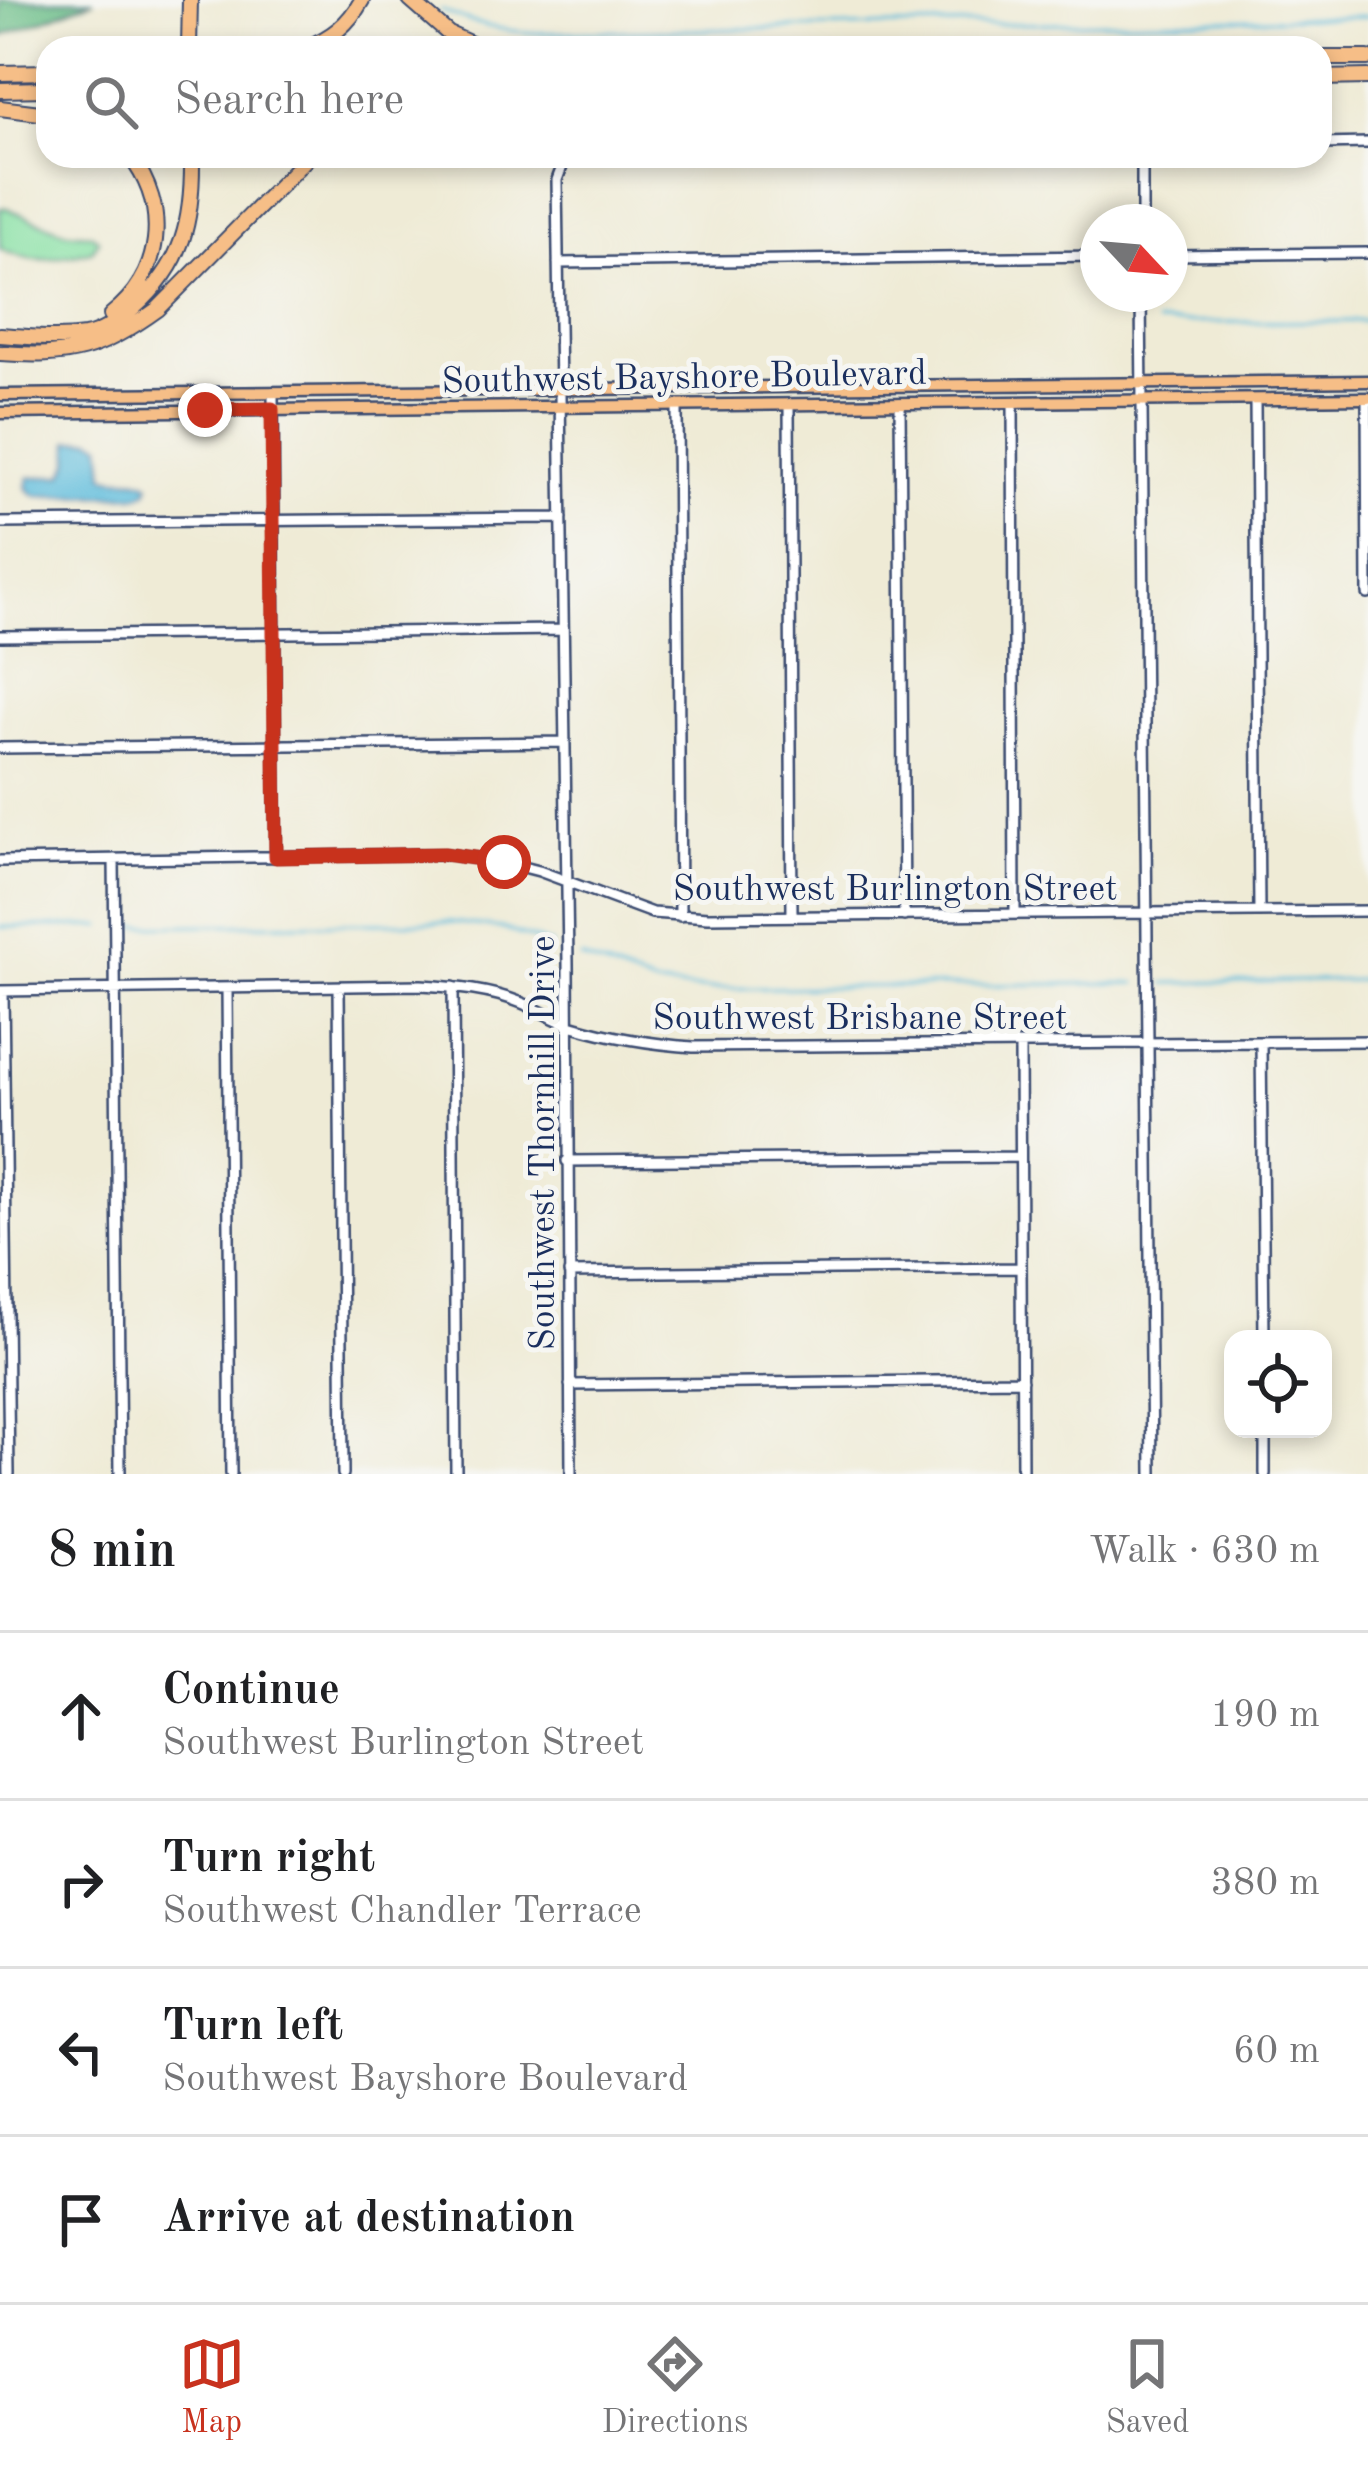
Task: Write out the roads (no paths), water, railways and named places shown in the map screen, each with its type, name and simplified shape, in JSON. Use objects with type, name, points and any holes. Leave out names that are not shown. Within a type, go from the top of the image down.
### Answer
[{"type":"highway","points":[[194,0],[194,36]]},
{"type":"highway","points":[[330,36],[352,18],[362,0]]},
{"type":"highway","points":[[410,0],[453,36]]},
{"type":"highway","points":[[1332,58],[1368,58]]},
{"type":"highway","points":[[0,73],[36,72]]},
{"type":"highway","points":[[1332,78],[1368,77]]},
{"type":"highway","points":[[0,90],[36,89]]},
{"type":"highway","points":[[0,108],[36,112]]},
{"type":"highway","points":[[74,337],[130,298],[155,250],[155,207],[139,168]]},
{"type":"highway","points":[[0,335],[50,339],[90,335],[121,319],[161,282],[172,263],[188,224],[195,168]]},
{"type":"highway","points":[[139,322],[170,283],[191,243],[200,198],[197,168]]},
{"type":"highway","points":[[0,352],[46,356],[82,351],[139,322],[158,309],[297,168]]},
{"type":"main road","name":"Southwest Bayshore Boulevard","points":[[0,398],[1363,381]]},
{"type":"main road","points":[[1275,399],[1282,393],[1352,392],[1363,381]]},
{"type":"main road","points":[[789,404],[805,392],[860,392],[868,386]]},
{"type":"main road","points":[[698,405],[704,399],[753,399],[762,387]]},
{"type":"main road","name":"Southwest Bayshore Boulevard","points":[[0,413],[1368,398]]},
{"type":"street","points":[[1332,144],[1368,143]]},
{"type":"street","name":"Southwest Thornhill Drive","points":[[562,168],[557,180],[571,1474]]},
{"type":"street","points":[[1142,168],[1142,204]]},
{"type":"street","points":[[1188,255],[1368,253]]},
{"type":"street","points":[[558,263],[1080,256]]},
{"type":"street","points":[[1142,312],[1152,1474]]},
{"type":"street","points":[[273,392],[276,857]]},
{"type":"street","points":[[1368,398],[1368,594]]},
{"type":"street","points":[[1255,400],[1259,913]]},
{"type":"street","points":[[1012,402],[1015,914]]},
{"type":"street","points":[[900,403],[904,916]]},
{"type":"street","points":[[789,404],[792,916]]},
{"type":"street","points":[[677,405],[680,916]]},
{"type":"street","points":[[0,523],[562,518]]},
{"type":"street","points":[[0,636],[562,630]]},
{"type":"street","points":[[0,748],[564,742]]},
{"type":"street","name":"Southwest Burlington Street","points":[[0,861],[459,856],[504,862],[652,914],[680,916],[1368,911]]},
{"type":"street","points":[[114,860],[120,1474]]},
{"type":"street","points":[[339,987],[343,1474]]},
{"type":"street","points":[[453,987],[456,1474]]},
{"type":"street","name":"Southwest Brisbane Street","points":[[2,991],[453,987],[524,1004],[568,1025],[645,1044],[693,1047],[1368,1041]]},
{"type":"street","points":[[226,988],[231,1474]]},
{"type":"street","points":[[2,991],[9,1474]]},
{"type":"street","points":[[1261,1042],[1264,1330]]},
{"type":"street","points":[[1020,1045],[1022,1474]]},
{"type":"street","points":[[567,1161],[1019,1157]]},
{"type":"street","points":[[568,1274],[1020,1268]]},
{"type":"street","points":[[569,1385],[1022,1380]]},
{"type":"street","points":[[1264,1438],[1265,1474]]},
{"type":"water","points":[[92,439],[102,444],[105,475],[145,481],[150,484],[147,491],[139,495],[40,496],[27,488],[29,478],[63,475],[70,463],[70,441]]},
{"type":"waterway","points":[[441,10],[488,26],[538,33],[1368,17]]},
{"type":"waterway","points":[[1157,323],[1368,321]]},
{"type":"waterway","points":[[126,926],[451,922],[501,928],[551,945]]},
{"type":"waterway","points":[[0,927],[102,926]]},
{"type":"waterway","points":[[581,958],[656,986],[690,989],[1136,983]]},
{"type":"waterway","points":[[1165,983],[1368,980]]}]
